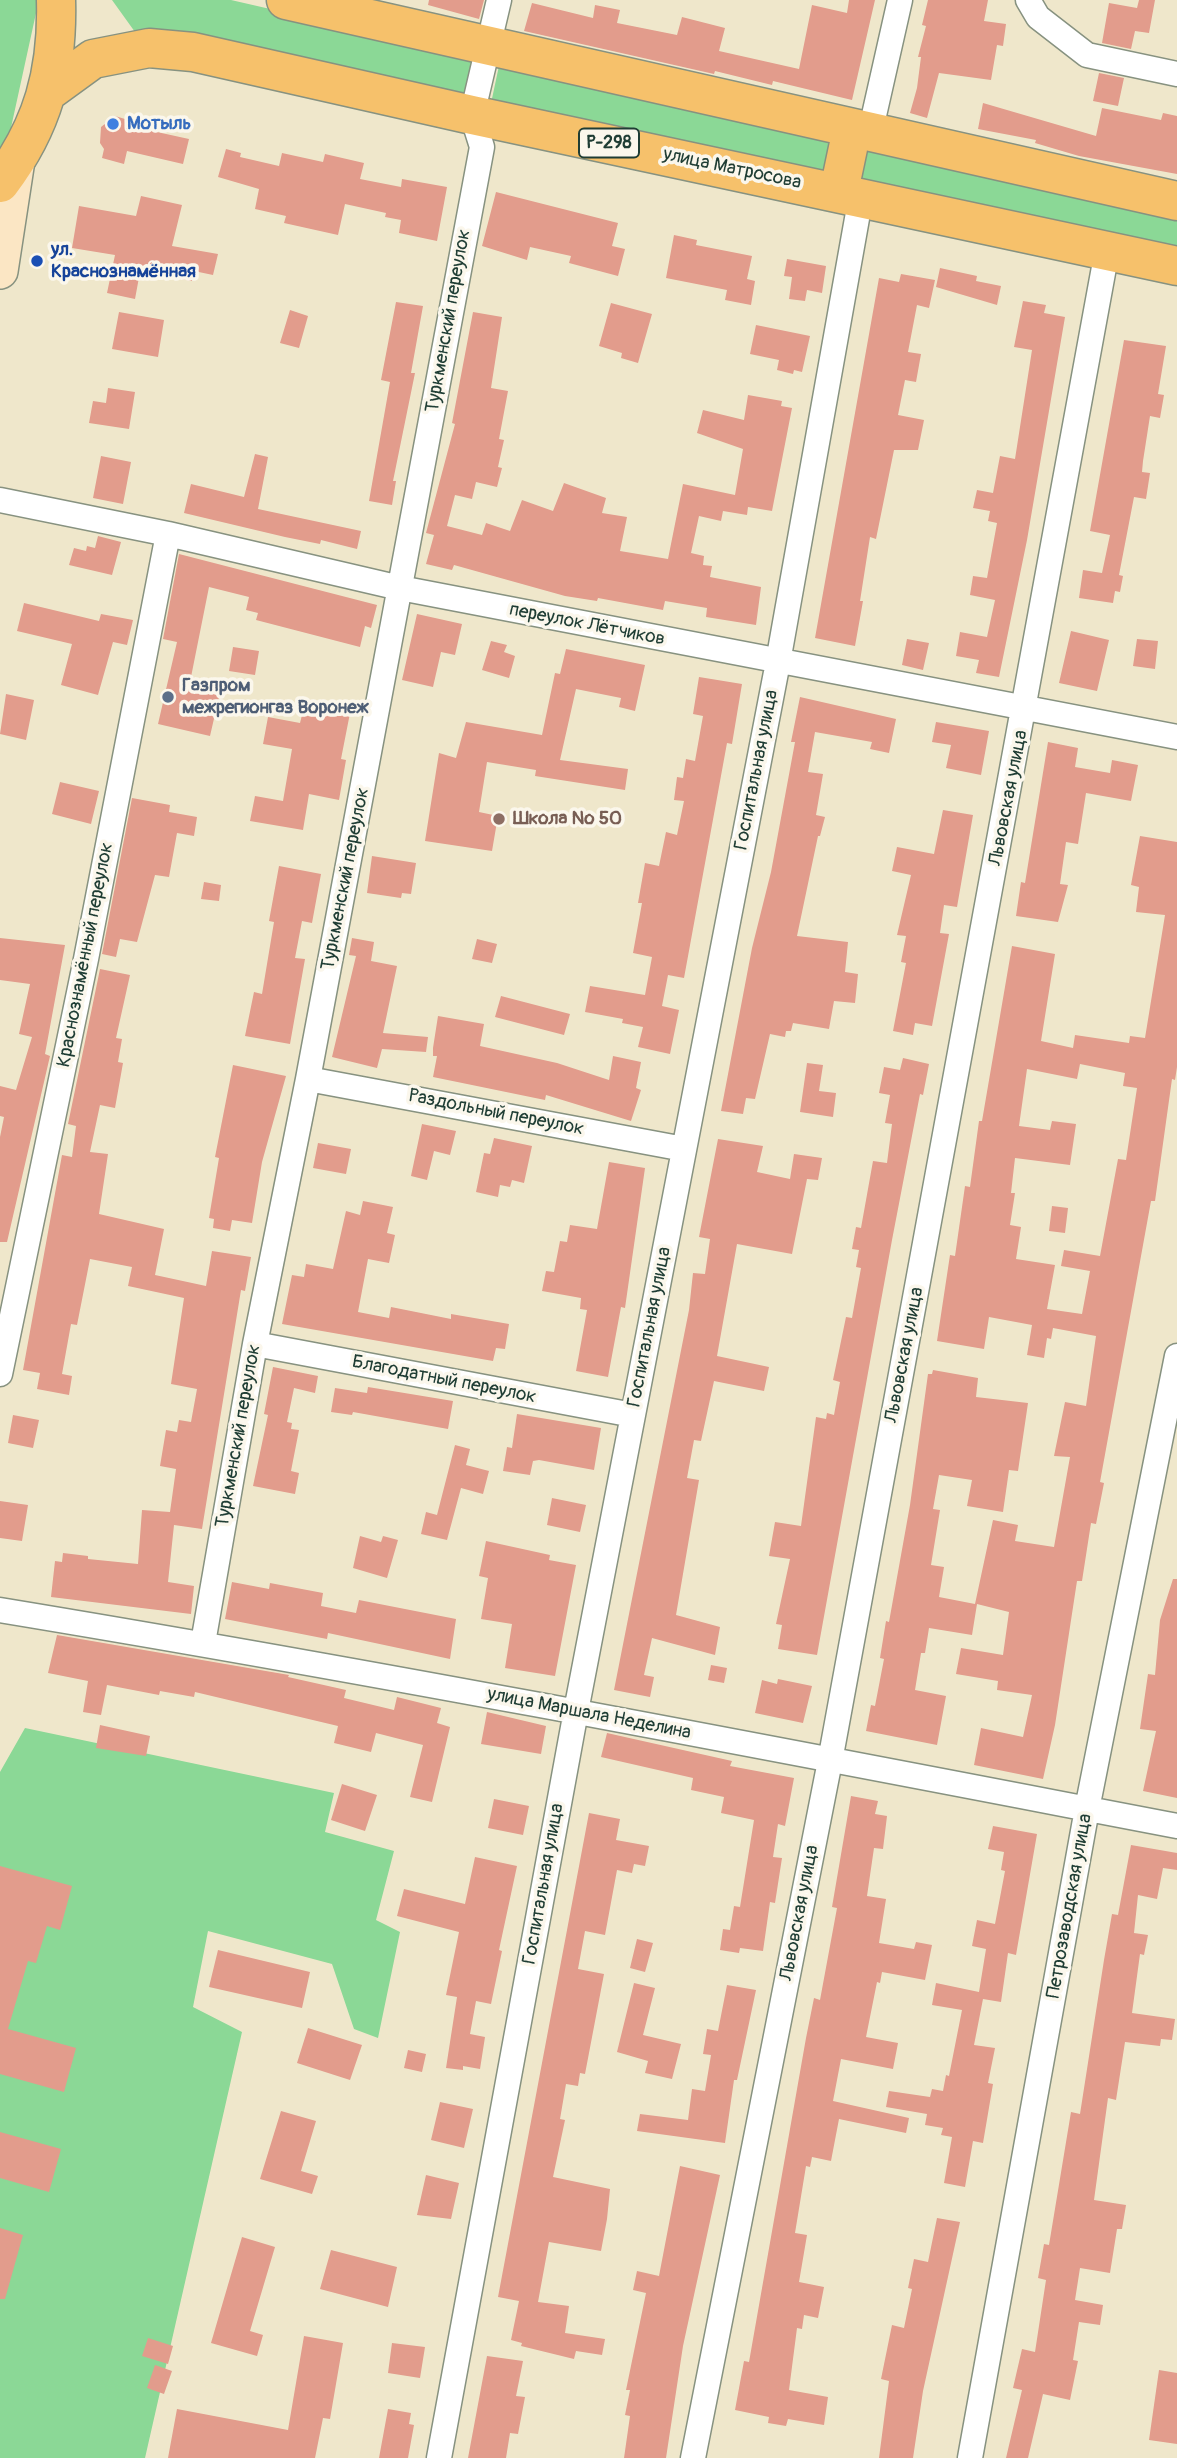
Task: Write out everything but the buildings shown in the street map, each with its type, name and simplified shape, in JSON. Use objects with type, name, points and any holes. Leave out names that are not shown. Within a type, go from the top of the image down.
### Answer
[{"type":"highway","points":[[286,0],[1177,201]]},
{"type":"highway","name":"улица Матросова","points":[[9,172],[49,91],[62,11]]},
{"type":"highway","name":"улица Матросова","points":[[49,91],[93,59],[149,48],[193,52],[472,115],[1177,266]]},
{"type":"highway","points":[[850,194],[861,131]]},
{"type":"street","points":[[472,115],[499,0]]},
{"type":"street","points":[[861,131],[900,0]]},
{"type":"street","points":[[1028,0],[1038,17],[1087,55],[1177,74]]},
{"type":"street","name":"Туркменский переулок","points":[[203,1643],[255,1344],[308,1079],[482,147],[472,115]]},
{"type":"street","points":[[0,271],[9,172]]},
{"type":"street","name":"Госпитальная улица","points":[[439,2458],[576,1711],[778,662],[850,194]]},
{"type":"street","name":"Львовская улица","points":[[693,2458],[830,1761],[1107,251]]},
{"type":"street","name":"переулок Лётчиков","points":[[0,500],[167,534],[400,589],[1177,737]]},
{"type":"street","name":"Краснознамённый переулок","points":[[0,1374],[86,959],[167,534]]},
{"type":"street","name":"Раздольный переулок","points":[[308,1079],[684,1149]]},
{"type":"street","name":"Благодатный переулок","points":[[255,1344],[634,1415]]},
{"type":"street","name":"Петрозаводская улица","points":[[970,2458],[1087,1809],[1177,1356]]},
{"type":"street","name":"улица Маршала Неделина","points":[[0,1610],[203,1643],[576,1711],[1177,1826]]},
{"type":"green space","points":[[0,0],[38,0],[38,4],[7,146],[0,160]]},
{"type":"green space","points":[[112,0],[231,0],[475,56],[464,103],[135,32]]},
{"type":"green space","points":[[500,61],[834,136],[825,180],[490,108]]},
{"type":"green space","points":[[868,144],[1177,213],[1177,255],[859,186]]},
{"type":"green space","points":[[25,1728],[334,1793],[325,1832],[394,1851],[376,1920],[400,1932],[378,2038],[354,2029],[332,1964],[208,1931],[193,2007],[242,2032],[145,2458],[0,2458],[0,1772]]},
{"type":"place","name":"Мотыль","points":[[113,124]]},
{"type":"place","name":"ул. Краснознамённая","points":[[37,261]]},
{"type":"place","name":"Газпром межрегионгаз Воронеж","points":[[168,697]]},
{"type":"place","name":"Школа № 50","points":[[499,819]]}]
